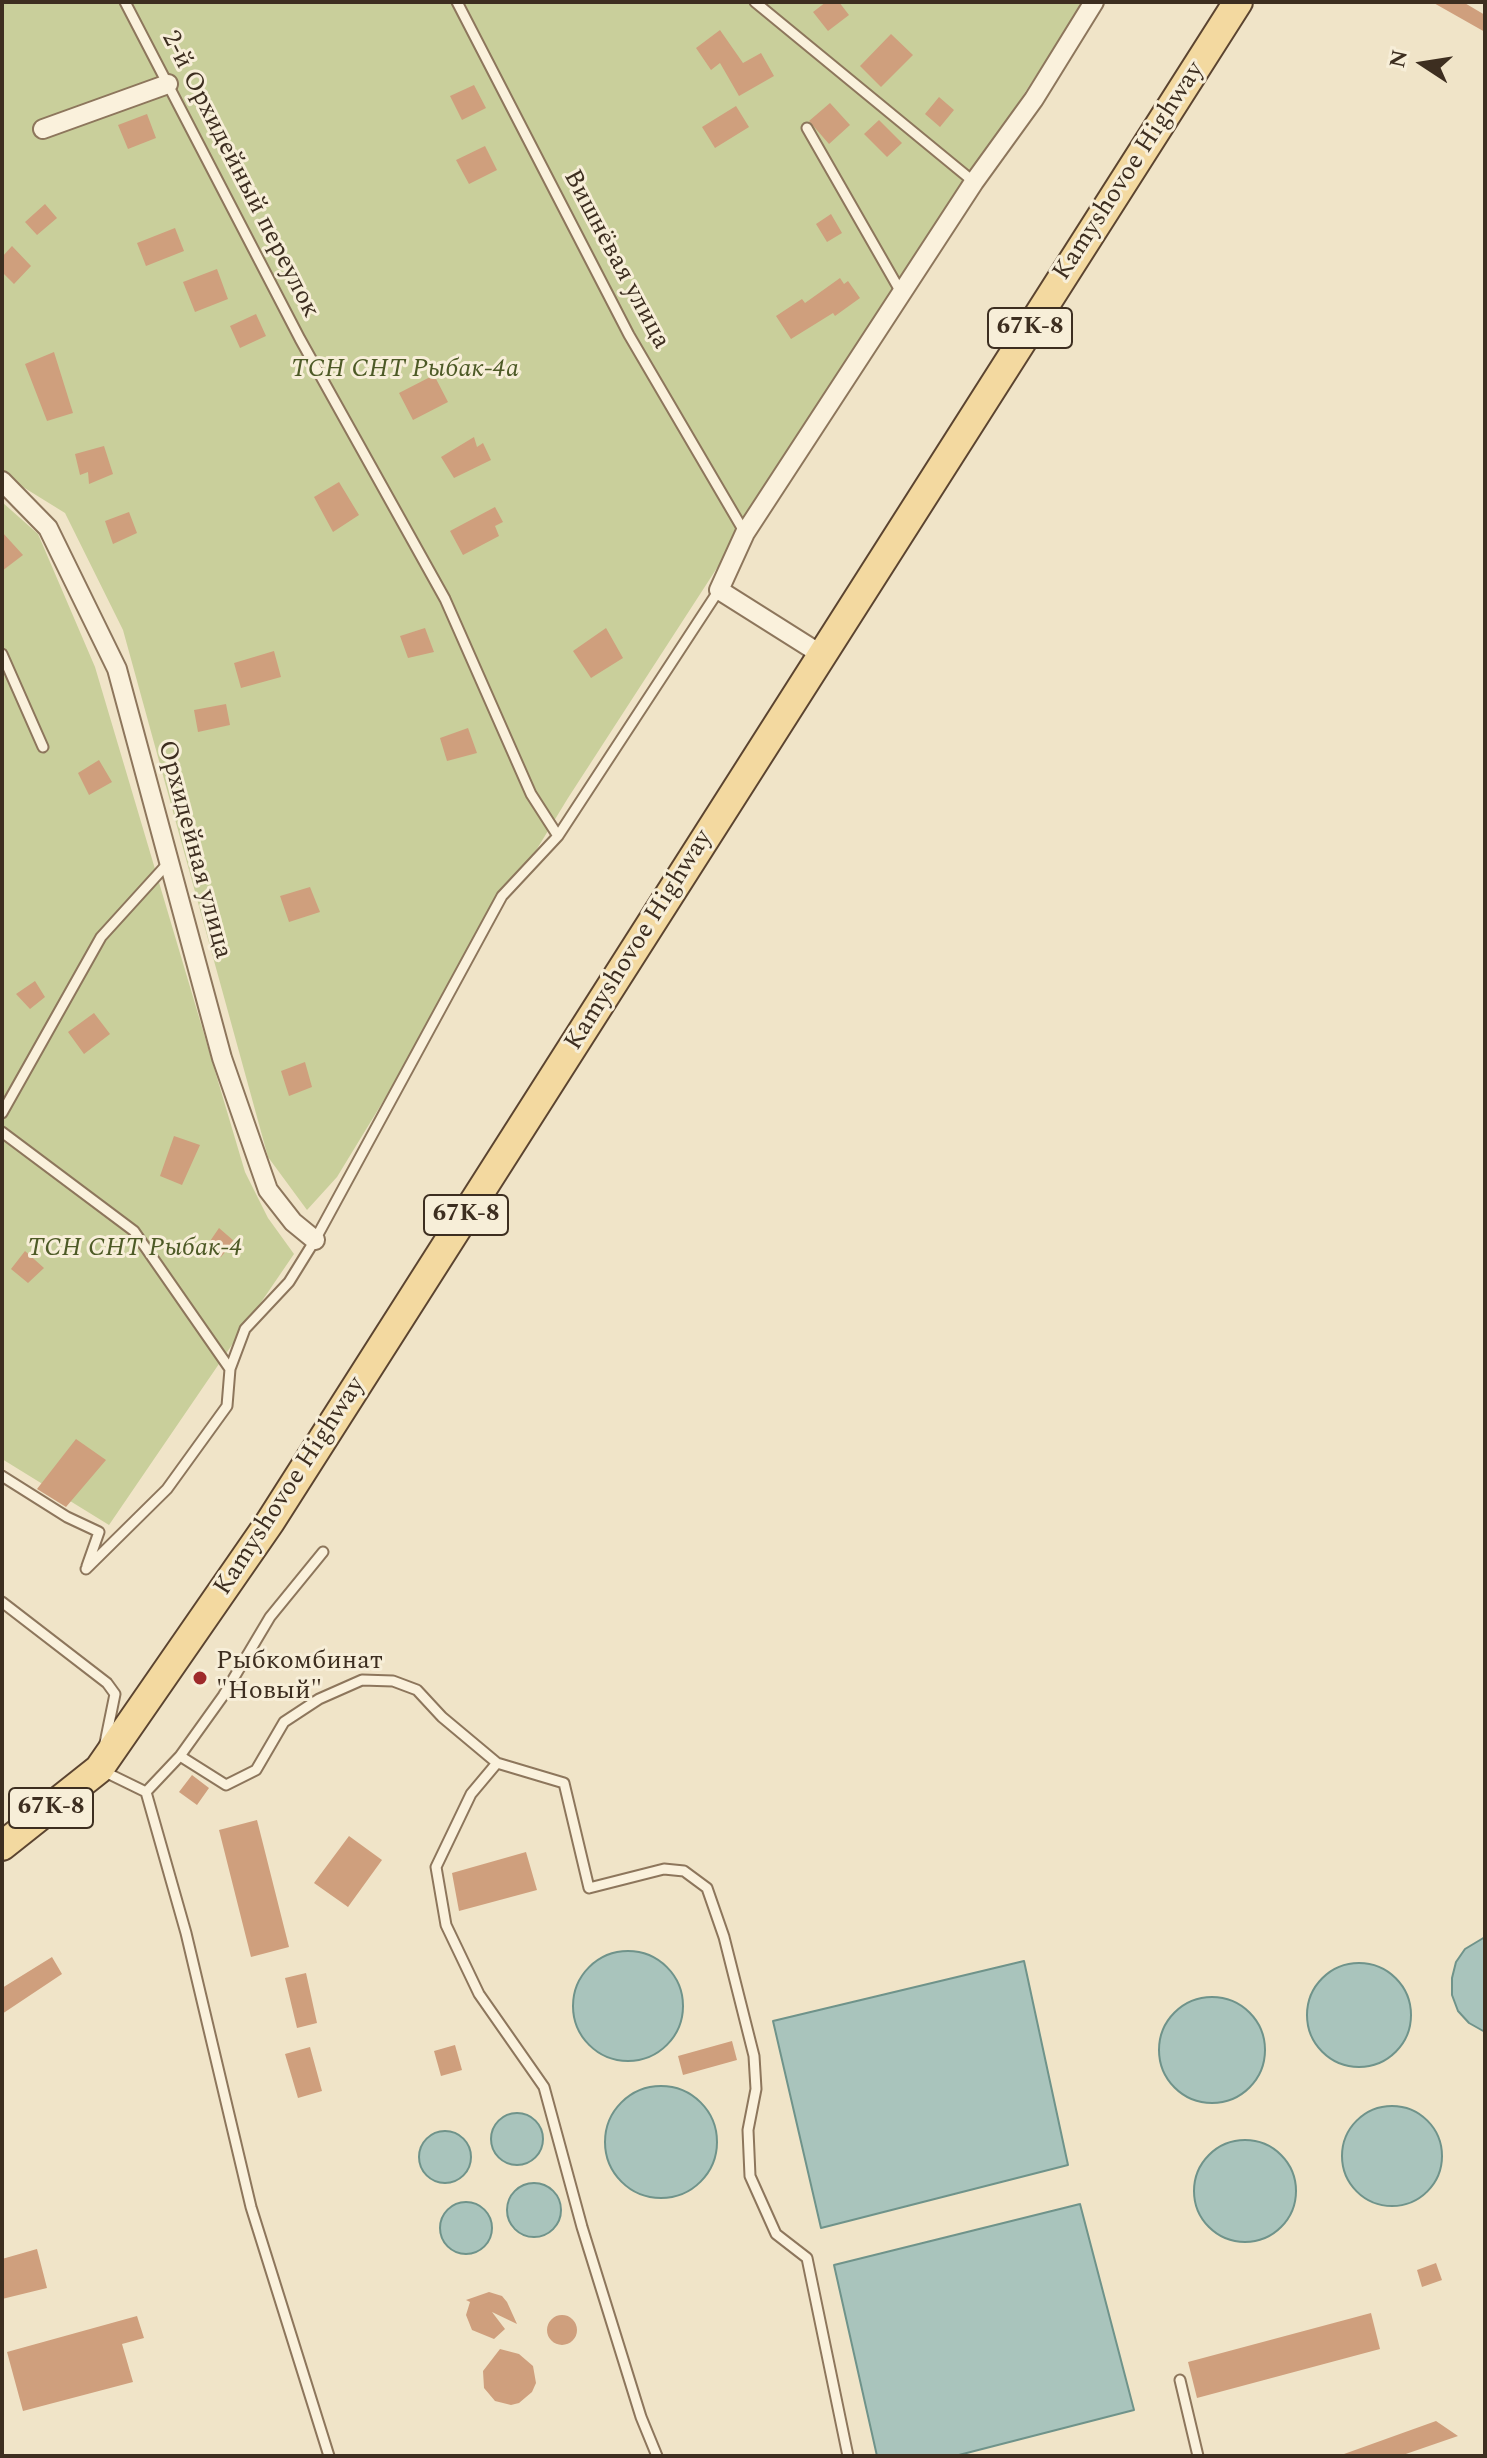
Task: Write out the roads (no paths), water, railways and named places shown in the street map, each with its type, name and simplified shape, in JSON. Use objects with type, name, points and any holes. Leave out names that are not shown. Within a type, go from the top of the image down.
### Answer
[{"type":"main road","name":"Kamyshovoe Highway","points":[[2,1846],[99,1769],[270,1522],[1238,2]]},
{"type":"street","points":[[822,655],[719,590],[745,533],[974,182],[1034,99],[1094,2]]},
{"type":"street","points":[[43,129],[168,84]]},
{"type":"street","name":"Орхидейная улица","points":[[2,481],[48,528],[117,669],[222,1058],[268,1190],[293,1222],[315,1240]]},
{"type":"lane","name":"2-й Орхидейный переулок","points":[[125,2],[300,339],[445,599],[531,794],[558,836]]},
{"type":"lane","name":"Вишнёвая улица","points":[[457,2],[629,335],[745,533]]},
{"type":"lane","points":[[755,2],[974,182]]},
{"type":"lane","points":[[807,128],[902,294]]},
{"type":"lane","points":[[2,1476],[67,1517],[99,1532],[86,1569],[167,1489],[227,1406],[230,1369],[245,1329],[289,1282],[315,1240],[502,896],[558,836],[719,590]]},
{"type":"lane","points":[[2,654],[43,747]]},
{"type":"lane","points":[[2,1113],[101,937],[170,861]]},
{"type":"lane","points":[[2,1132],[134,1231],[230,1369]]},
{"type":"lane","points":[[146,1792],[180,1756],[223,1696],[270,1617],[323,1552]]},
{"type":"lane","points":[[2,1602],[107,1683],[115,1694],[99,1769],[146,1792],[186,1933],[251,2207],[329,2456]]},
{"type":"lane","points":[[180,1756],[226,1785],[256,1770],[284,1722],[319,1699],[362,1680],[393,1681],[417,1690],[442,1717],[497,1763],[564,1783],[589,1888],[664,1869],[684,1871],[707,1888],[724,1937],[754,2056],[756,2089],[748,2130],[750,2176],[776,2234],[807,2258],[848,2456]]},
{"type":"lane","points":[[497,1763],[471,1794],[436,1867],[446,1925],[479,1994],[544,2087],[582,2227],[641,2417],[657,2456]]},
{"type":"lane","points":[[1180,2380],[1198,2456]]},
{"type":"water","points":[[1485,1937],[1485,2032],[1469,2023],[1458,2011],[1452,1995],[1452,1978],[1456,1962],[1465,1949]]},
{"type":"water","points":[[628,1951],[649,1955],[667,1967],[679,1985],[683,2006],[679,2027],[667,2045],[649,2057],[628,2061],[607,2057],[589,2045],[577,2027],[573,2006],[577,1985],[589,1967],[607,1955]]},
{"type":"water","points":[[1024,1961],[1068,2165],[821,2228],[773,2021]]},
{"type":"water","points":[[1359,1963],[1379,1967],[1396,1978],[1407,1995],[1411,2015],[1407,2035],[1396,2052],[1379,2063],[1359,2067],[1339,2063],[1322,2052],[1311,2035],[1307,2015],[1311,1995],[1322,1978],[1339,1967]]},
{"type":"water","points":[[1212,1997],[1232,2001],[1250,2012],[1261,2030],[1265,2050],[1261,2070],[1250,2088],[1232,2099],[1212,2103],[1192,2099],[1174,2088],[1163,2070],[1159,2050],[1163,2030],[1174,2012],[1192,2001]]},
{"type":"water","points":[[661,2086],[682,2091],[700,2103],[712,2121],[717,2142],[712,2163],[700,2181],[682,2193],[661,2198],[640,2193],[622,2181],[610,2163],[605,2142],[610,2121],[622,2103],[640,2091]]},
{"type":"water","points":[[1392,2106],[1411,2109],[1428,2120],[1439,2137],[1442,2156],[1439,2175],[1428,2192],[1411,2203],[1392,2206],[1373,2203],[1356,2192],[1345,2175],[1342,2156],[1345,2137],[1356,2120],[1373,2109]]},
{"type":"water","points":[[517,2113],[535,2121],[543,2139],[535,2157],[517,2165],[499,2157],[491,2139],[499,2121]]},
{"type":"water","points":[[445,2131],[463,2139],[471,2157],[463,2175],[445,2183],[427,2175],[419,2157],[427,2139]]},
{"type":"water","points":[[1245,2140],[1265,2144],[1281,2155],[1292,2171],[1296,2191],[1292,2211],[1281,2227],[1265,2238],[1245,2242],[1225,2238],[1209,2227],[1198,2211],[1194,2191],[1198,2171],[1209,2155],[1225,2144]]},
{"type":"water","points":[[534,2183],[553,2191],[561,2210],[553,2229],[534,2237],[515,2229],[507,2210],[515,2191]]},
{"type":"water","points":[[466,2202],[484,2210],[492,2228],[484,2246],[466,2254],[448,2246],[440,2228],[448,2210]]},
{"type":"water","points":[[1080,2204],[1134,2410],[955,2456],[877,2456],[834,2265]]},
{"type":"place","name":"Рыбкомбинат \"Новый\"","points":[[200,1678]]},
{"type":"park label","name":"ТСН СНТ Рыбак-4а","points":[[405,371]]},
{"type":"park label","name":"ТСН СНТ Рыбак-4","points":[[135,1250]]}]
